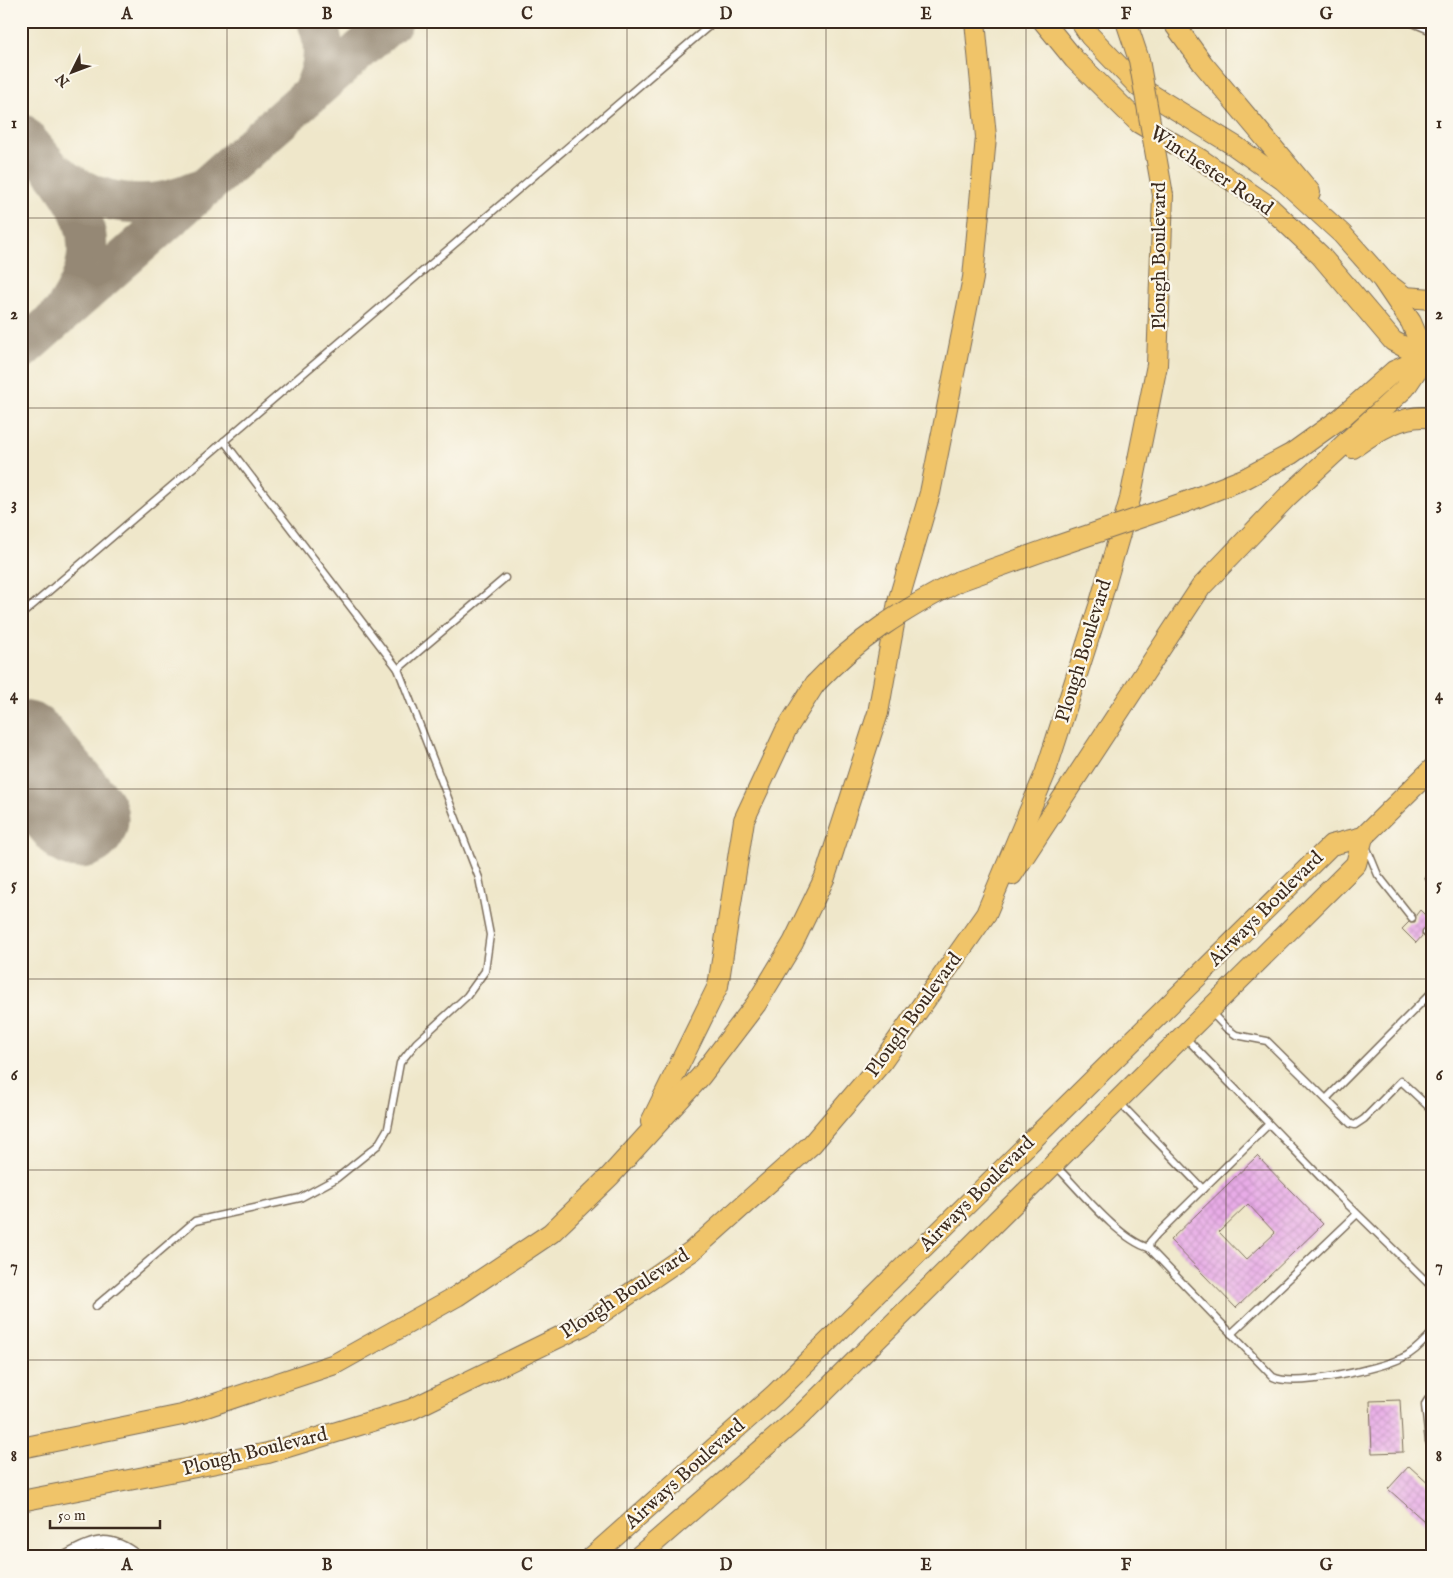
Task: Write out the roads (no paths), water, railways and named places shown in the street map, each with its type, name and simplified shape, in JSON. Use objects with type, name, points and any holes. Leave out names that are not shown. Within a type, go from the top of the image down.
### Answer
[{"type":"main road","points":[[965,21],[981,75]]},
{"type":"main road","points":[[21,1448],[182,1415],[335,1364],[457,1296],[551,1233],[639,1146],[701,1076],[765,988],[793,943],[825,877],[853,795],[878,713],[898,602],[930,493],[974,278],[986,137],[975,21]]},
{"type":"main road","name":"Winchester Road","points":[[1043,21],[1074,59],[1139,123],[1200,159],[1266,204],[1320,255],[1393,341],[1429,358]]},
{"type":"main road","name":"Winchester Road","points":[[1080,21],[1090,36],[1139,87],[1283,180],[1342,234],[1382,279],[1411,322],[1429,358]]},
{"type":"main road","name":"Plough Boulevard","points":[[21,1501],[268,1454],[412,1409],[584,1325],[692,1252],[812,1144],[882,1062],[986,914],[1045,774],[1099,606],[1130,499],[1157,365],[1163,195],[1139,60],[1126,21]]},
{"type":"main road","points":[[1172,21],[1203,64],[1290,166],[1342,234]]},
{"type":"main road","points":[[1382,279],[1405,297],[1432,299]]},
{"type":"main road","points":[[639,1146],[718,986],[744,820],[786,730],[815,684],[838,659],[874,630],[907,608],[959,582],[1186,502],[1246,478],[1291,454],[1341,418],[1394,371],[1429,358]]},
{"type":"main road","points":[[986,914],[1201,587],[1287,497],[1405,388],[1429,358]]},
{"type":"main road","points":[[1287,497],[1365,439],[1404,420],[1432,418]]},
{"type":"main road","points":[[1363,837],[1432,770]]},
{"type":"main road","name":"Airways Boulevard","points":[[592,1557],[774,1395],[1331,845],[1363,837],[1356,864],[1184,1035],[797,1419],[638,1557]]},
{"type":"street","points":[[1432,1399],[1428,1405],[1432,1441]]},
{"type":"street","points":[[67,1557],[91,1546],[111,1542],[123,1546],[136,1557]]},
{"type":"lane","points":[[21,615],[715,21]]},
{"type":"lane","points":[[1408,21],[1432,31]]},
{"type":"lane","points":[[96,1306],[195,1221],[300,1198],[337,1178],[378,1146],[388,1128],[400,1063],[416,1043],[467,996],[485,971],[490,935],[478,878],[398,669],[224,441]]},
{"type":"lane","points":[[398,669],[505,578]]},
{"type":"lane","points":[[1363,837],[1378,875],[1412,918]]},
{"type":"lane","points":[[1432,875],[1429,878],[1432,882]]},
{"type":"lane","points":[[1426,933],[1432,938]]},
{"type":"lane","points":[[1326,1099],[1432,992]]},
{"type":"lane","points":[[1209,1010],[1226,1028],[1236,1035],[1267,1041],[1347,1120],[1355,1125],[1364,1119],[1402,1081],[1432,1110]]},
{"type":"lane","points":[[1184,1035],[1268,1125],[1432,1287]]},
{"type":"lane","points":[[1118,1100],[1203,1189]]},
{"type":"lane","points":[[1148,1248],[1150,1242],[1157,1234],[1268,1125]]},
{"type":"lane","points":[[1054,1164],[1118,1230],[1136,1244],[1148,1248],[1273,1377],[1282,1381],[1338,1376],[1389,1363],[1404,1358],[1432,1333]]},
{"type":"lane","points":[[1231,1334],[1357,1214]]}]
